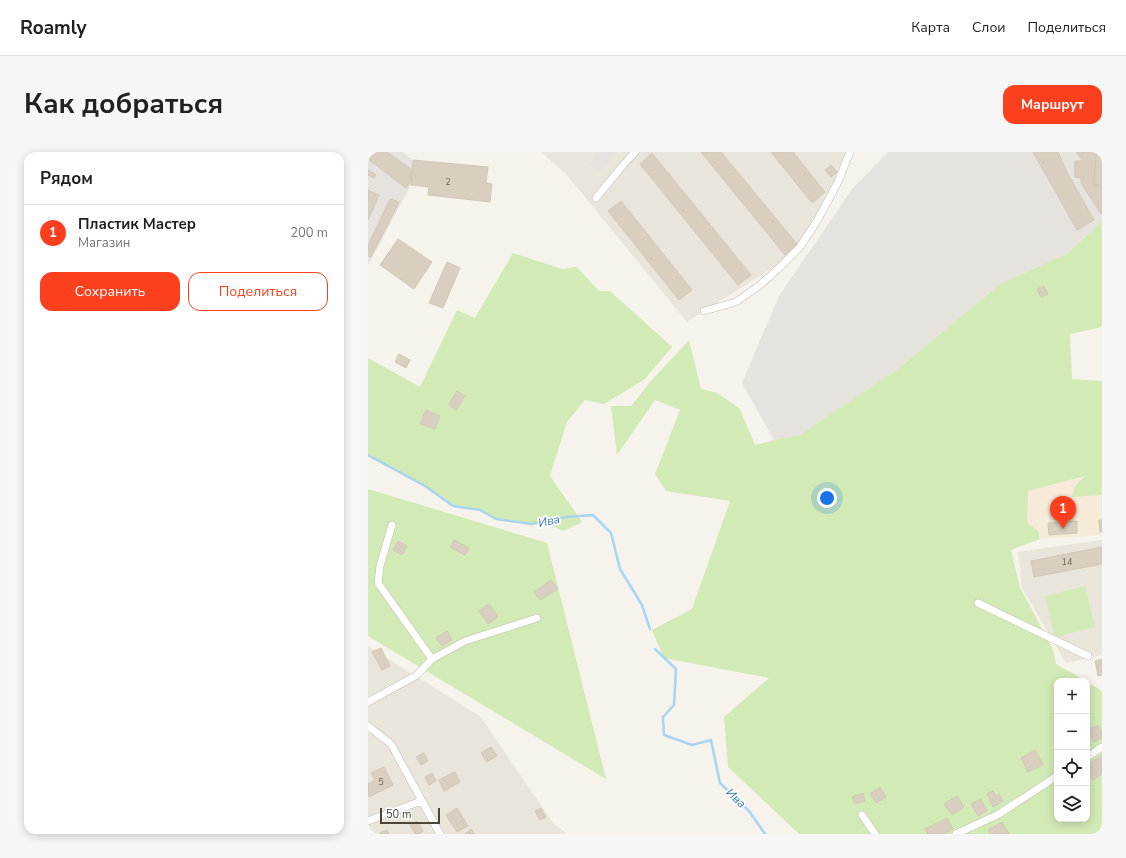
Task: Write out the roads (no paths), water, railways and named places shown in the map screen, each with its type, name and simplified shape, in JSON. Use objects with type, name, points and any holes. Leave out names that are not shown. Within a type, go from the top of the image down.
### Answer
[{"type":"street","points":[[596,198],[635,152]]},
{"type":"street","points":[[704,311],[736,302],[760,285],[800,247],[818,221],[837,184],[850,152]]},
{"type":"street","points":[[392,525],[380,566],[378,583],[432,659]]},
{"type":"street","points":[[978,603],[1088,656]]},
{"type":"street","points":[[368,702],[417,675],[432,659],[465,641],[537,618]]},
{"type":"street","points":[[368,726],[391,744],[440,834]]},
{"type":"street","points":[[1090,755],[1102,747]]},
{"type":"street","points":[[956,834],[999,814],[1054,778]]},
{"type":"street","points":[[368,822],[421,800]]},
{"type":"street","points":[[862,815],[875,834]]},
{"type":"waterway","name":"Ива","points":[[368,455],[425,486],[453,506],[480,510],[496,519],[532,524],[566,517],[593,515],[611,533],[620,569],[642,605],[650,629]]},
{"type":"waterway","name":"Ива","points":[[655,649],[676,669],[674,705],[663,717],[664,735],[692,745],[711,740],[720,783],[749,811],[765,834]]},
{"type":"place","name":"Пластик Мастер","points":[[1063,529]]}]
